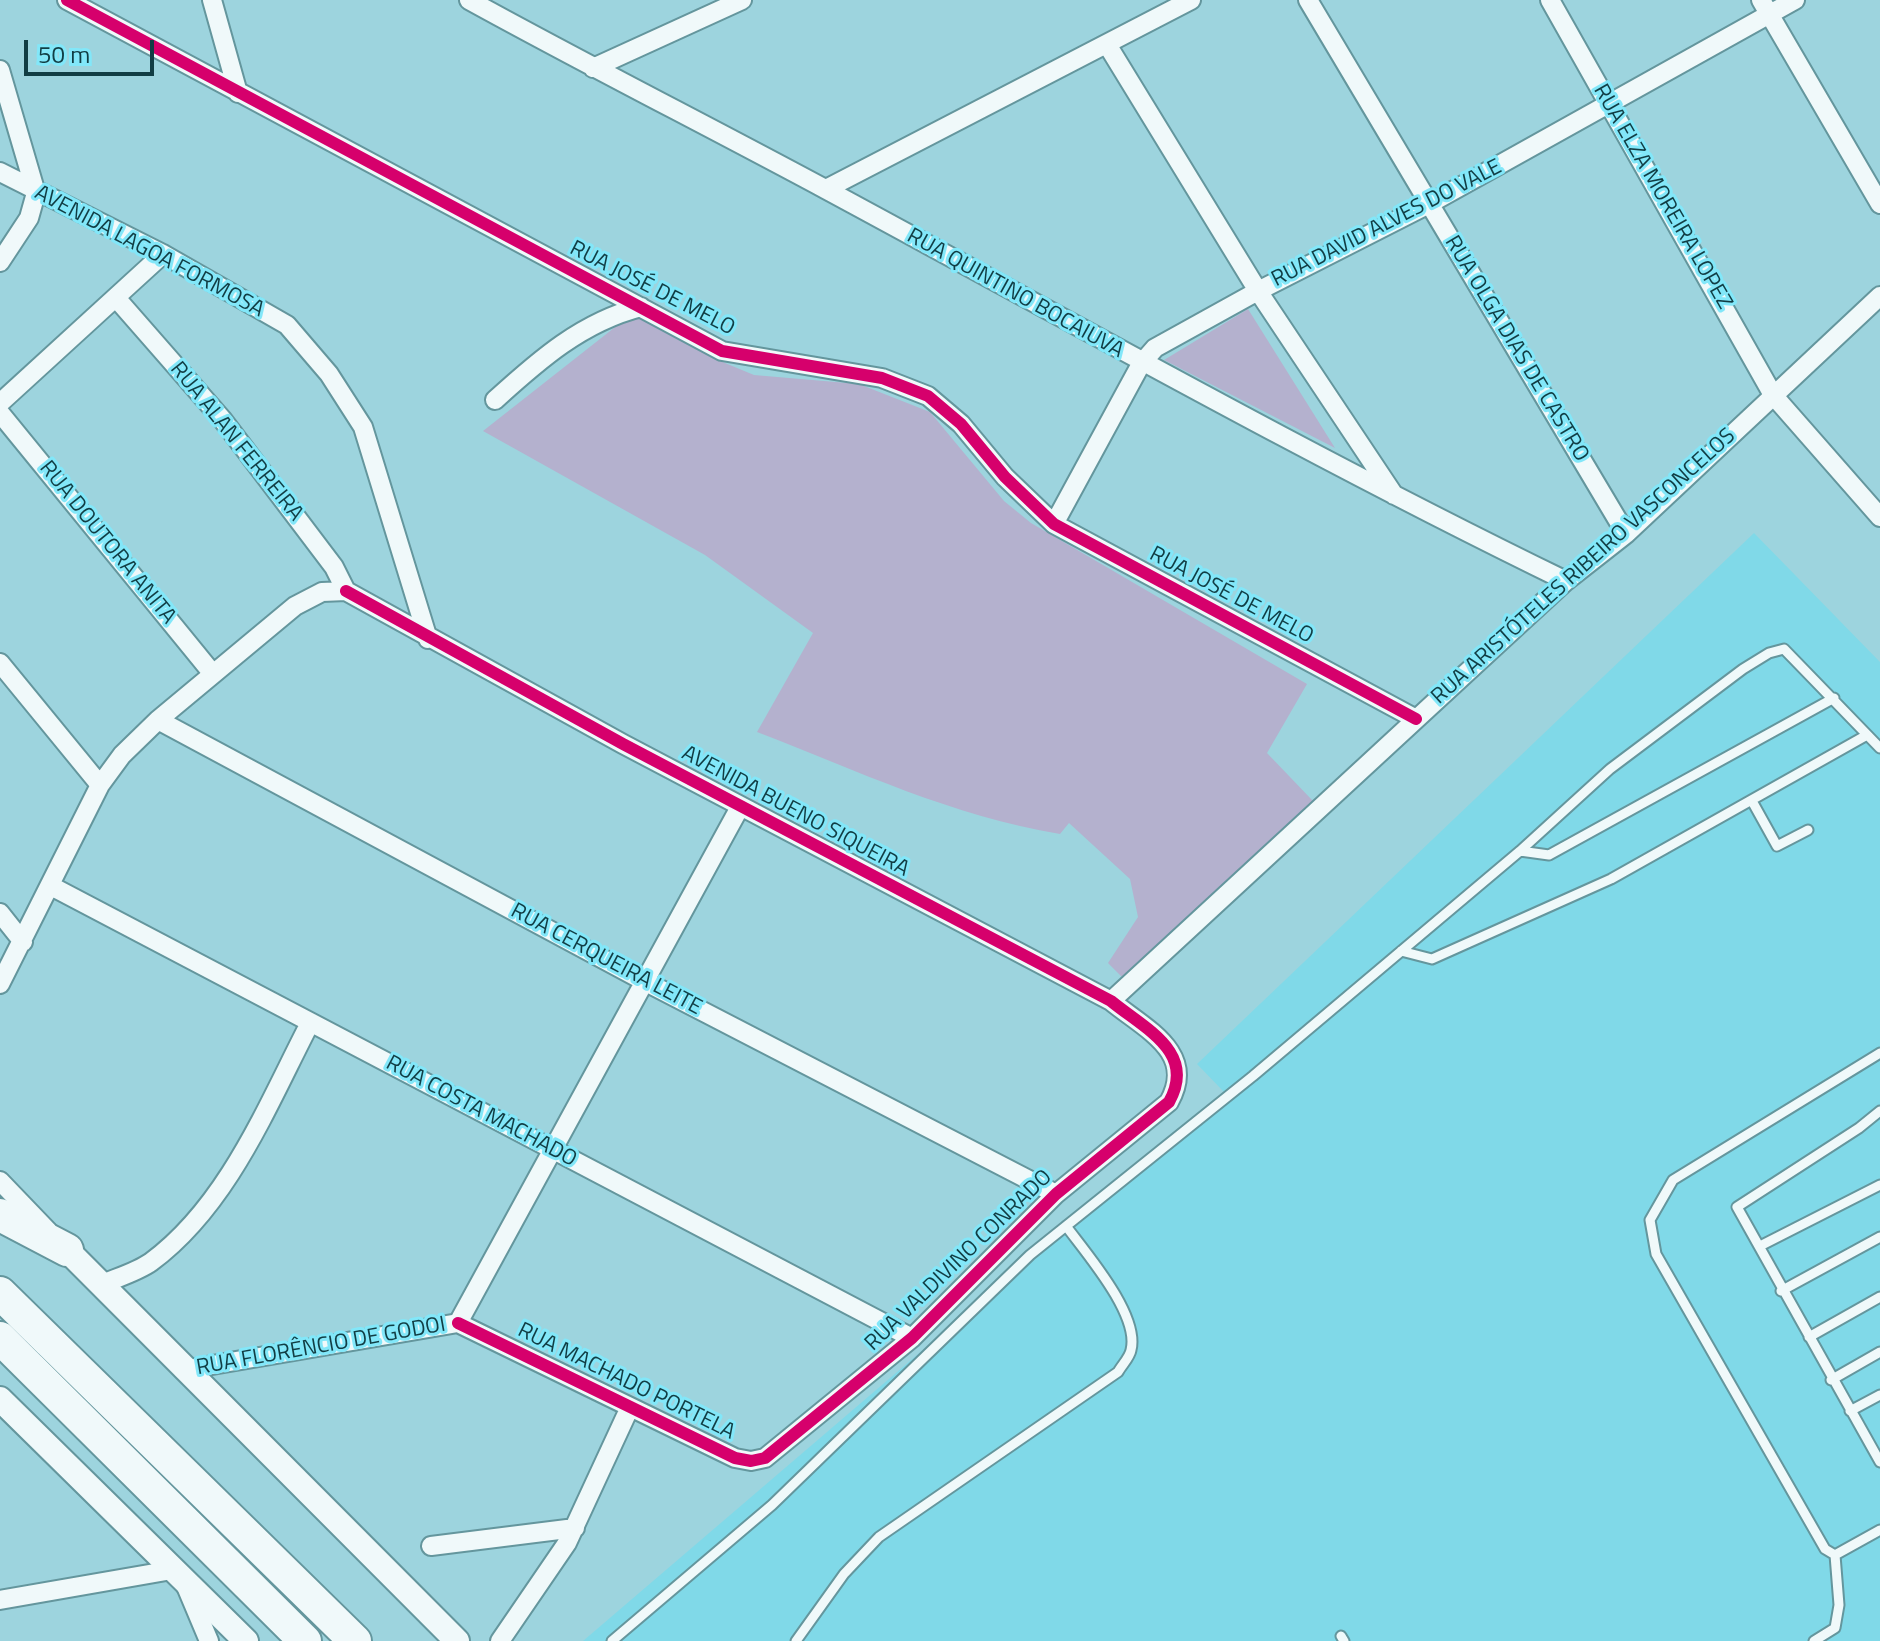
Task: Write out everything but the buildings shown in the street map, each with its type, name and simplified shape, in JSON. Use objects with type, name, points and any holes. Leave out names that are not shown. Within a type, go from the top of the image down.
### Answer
[{"type":"highway","points":[[0,1215],[67,1250]]},
{"type":"highway","points":[[0,1293],[355,1641]]},
{"type":"highway","points":[[0,1338],[305,1641]]},
{"type":"main road","points":[[67,1250],[183,1370],[457,1641]]},
{"type":"main road","points":[[0,1399],[246,1641]]},
{"type":"street","name":"RUA JOSÉ DE MELO","points":[[67,0],[722,351],[882,378],[928,396],[961,424],[1005,477],[1054,524],[1416,719]]},
{"type":"street","points":[[212,0],[238,93]]},
{"type":"street","name":"RUA QUINTINO BOCAIUVA","points":[[469,0],[826,189],[1141,364],[1396,498],[1566,581]]},
{"type":"street","points":[[593,68],[742,0]]},
{"type":"street","points":[[826,189],[1108,46],[1191,0]]},
{"type":"street","name":"RUA OLGA DIAS DE CASTRO","points":[[1308,0],[1626,534]]},
{"type":"street","name":"RUA ELZA MOREIRA LOPEZ","points":[[1550,0],[1773,395],[1880,517]]},
{"type":"street","name":"RUA DAVID ALVES DO VALE","points":[[1054,524],[1141,364],[1155,348],[1610,106],[1764,7],[1795,0]]},
{"type":"street","points":[[1764,7],[1880,204]]},
{"type":"street","points":[[1108,46],[1258,291],[1396,498]]},
{"type":"street","points":[[0,70],[36,193],[29,218],[0,262]]},
{"type":"street","name":"AVENIDA LAGOA FORMOSA","points":[[0,172],[36,193],[163,254],[287,325],[329,374],[363,427],[428,639]]},
{"type":"street","points":[[0,403],[163,254]]},
{"type":"street","name":"RUA ARISTÓTELES RIBEIRO VASCONCELOS","points":[[1111,1001],[1566,581],[1626,534],[1880,296]]},
{"type":"street","name":"RUA ALAN FERREIRA","points":[[117,299],[222,419],[334,567],[346,591]]},
{"type":"street","points":[[495,400],[547,353],[608,315],[641,307]]},
{"type":"street","name":"RUA DOUTORA ANITA","points":[[0,413],[213,674]]},
{"type":"street","points":[[0,984],[100,785],[122,755],[158,720],[295,606],[322,592],[346,591]]},
{"type":"street","name":"AVENIDA BUENO SIQUEIRA","points":[[346,591],[428,639],[740,807],[1111,1001],[1167,1046],[1179,1065],[1178,1085],[1169,1102]]},
{"type":"street","points":[[0,663],[100,785]]},
{"type":"street","name":"RUA CERQUEIRA LEITE","points":[[158,720],[646,982],[1056,1194]]},
{"type":"street","points":[[458,1323],[555,1151],[740,807]]},
{"type":"street","name":"RUA COSTA MACHADO","points":[[51,886],[912,1338]]},
{"type":"street","points":[[0,913],[23,942]]},
{"type":"street","points":[[100,1285],[149,1263],[201,1216],[254,1132],[310,1023]]},
{"type":"street","name":"RUA VALDIVINO CONRADO","points":[[777,1450],[912,1338],[1056,1194],[1169,1102]]},
{"type":"street","points":[[0,1181],[67,1250]]},
{"type":"street","name":"RUA FLORÊNCIO DE GODOI","points":[[183,1370],[458,1323]]},
{"type":"street","name":"RUA MACHADO PORTELA","points":[[458,1323],[735,1458],[751,1461],[777,1450]]},
{"type":"street","points":[[500,1641],[575,1528],[630,1407]]},
{"type":"street","points":[[431,1546],[575,1528]]},
{"type":"street","points":[[0,1600],[178,1576],[209,1641]]},
{"type":"lane","points":[[612,1641],[772,1505],[1030,1255],[1401,951],[1520,851],[1610,769],[1769,653],[1784,649],[1880,748]]},
{"type":"lane","points":[[1520,851],[1549,855],[1834,698]]},
{"type":"lane","points":[[1401,951],[1432,959],[1611,879],[1867,735]]},
{"type":"lane","points":[[1752,801],[1777,846],[1808,830]]},
{"type":"lane","points":[[1835,1555],[1825,1549],[1808,1522],[1656,1254],[1650,1220],[1673,1180],[1880,1053]]},
{"type":"lane","points":[[1880,1111],[1859,1128],[1737,1207],[1781,1291],[1880,1462]]},
{"type":"lane","points":[[1760,1246],[1880,1185]]},
{"type":"lane","points":[[796,1641],[844,1574],[879,1537],[1118,1372],[1131,1351],[1130,1326],[1105,1281],[1066,1226]]},
{"type":"lane","points":[[1781,1291],[1880,1237]]},
{"type":"lane","points":[[1809,1337],[1880,1297]]},
{"type":"lane","points":[[1831,1380],[1880,1352]]},
{"type":"lane","points":[[1850,1411],[1880,1395]]},
{"type":"lane","points":[[1835,1555],[1880,1530]]},
{"type":"lane","points":[[1814,1641],[1835,1628],[1839,1605],[1835,1555]]},
{"type":"shaded area","points":[[1248,309],[1335,448],[1164,360]]},
{"type":"shaded area","points":[[633,313],[725,363],[754,375],[859,384],[930,412],[1004,501],[1031,523],[1307,684],[1267,753],[1313,801],[1123,978],[1108,963],[1138,917],[1130,879],[1069,823],[1060,834],[981,816],[906,791],[757,732],[813,633],[705,555],[483,431]]},
{"type":"shaded area","points":[[1754,533],[1880,662],[1880,1641],[583,1641],[1224,1092],[1197,1064]]},
{"type":"cycle path","points":[[67,0],[722,351],[882,378],[928,396],[961,424],[1005,477],[1054,524],[1416,719]]},
{"type":"cycle path","points":[[346,591],[623,744],[1111,1001],[1163,1043],[1177,1069],[1176,1084],[1169,1102],[1056,1194],[912,1338],[765,1458],[751,1461],[735,1458],[458,1323]]}]
